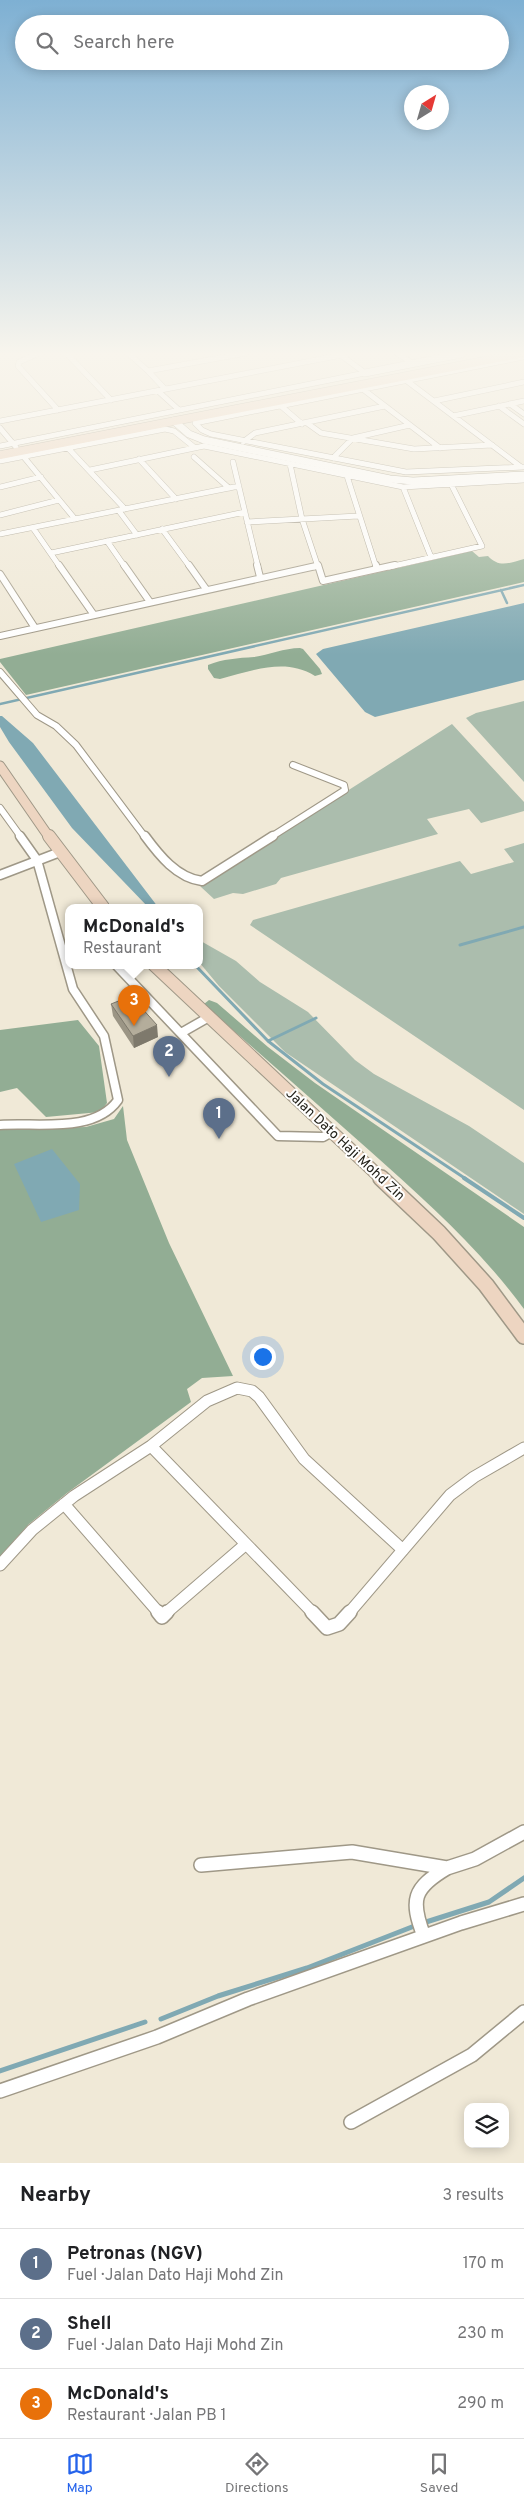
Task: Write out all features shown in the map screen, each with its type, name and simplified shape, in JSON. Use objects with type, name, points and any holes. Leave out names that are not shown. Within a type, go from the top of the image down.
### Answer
[{"type":"main road","points":[[0,455],[21,454]]},
{"type":"main road","points":[[0,757],[12,781]]},
{"type":"main road","points":[[0,766],[60,852],[101,904]]},
{"type":"main road","name":"Jalan Dato Haji Mohd Zin","points":[[158,969],[453,1247],[486,1285],[524,1336]]},
{"type":"street","points":[[0,461],[21,454],[75,519]]},
{"type":"street","points":[[74,454],[90,470],[122,510],[137,535]]},
{"type":"street","points":[[90,470],[162,454]]},
{"type":"street","points":[[261,454],[290,464],[403,487],[448,478]]},
{"type":"street","points":[[275,454],[390,479],[413,481],[523,470]]},
{"type":"street","points":[[301,454],[448,478],[524,480]]},
{"type":"street","points":[[333,458],[337,454]]},
{"type":"street","points":[[503,454],[523,470]]},
{"type":"street","points":[[194,456],[228,488]]},
{"type":"street","points":[[139,459],[176,499]]},
{"type":"street","points":[[233,462],[260,577]]},
{"type":"street","points":[[290,464],[302,519],[316,566],[323,580],[482,546],[448,478]]},
{"type":"street","points":[[347,476],[358,516],[377,569]]},
{"type":"street","points":[[0,487],[41,477]]},
{"type":"street","points":[[0,534],[239,486]]},
{"type":"street","points":[[403,487],[431,557]]},
{"type":"street","points":[[0,515],[59,500]]},
{"type":"street","points":[[51,553],[245,512]]},
{"type":"street","points":[[247,522],[358,516]]},
{"type":"street","points":[[34,528],[94,615]]},
{"type":"street","points":[[162,529],[206,589]]},
{"type":"street","points":[[107,541],[150,602]]},
{"type":"street","points":[[0,636],[316,566]]},
{"type":"street","points":[[0,574],[34,628]]},
{"type":"street","points":[[0,672],[37,715],[56,726],[76,745],[163,860],[192,880],[202,881],[332,798],[346,787],[329,778],[293,765]]},
{"type":"street","points":[[329,778],[332,798]]},
{"type":"street","points":[[0,808],[37,860],[65,965]]},
{"type":"street","points":[[0,875],[60,852]]},
{"type":"street","points":[[0,1125],[86,1122],[103,1117],[116,1107],[118,1100],[106,1042],[99,1026],[75,996],[66,969]]},
{"type":"street","points":[[120,969],[278,1136],[323,1137],[332,1132]]},
{"type":"street","points":[[181,1033],[209,1017]]},
{"type":"street","points":[[0,1565],[32,1530],[64,1504],[151,1446],[207,1401],[237,1388],[252,1391],[304,1459],[403,1550]]},
{"type":"street","points":[[151,1446],[327,1628],[339,1624],[371,1590],[450,1495],[474,1477],[524,1448]]},
{"type":"street","points":[[64,1504],[162,1617],[246,1544]]},
{"type":"street","points":[[423,1934],[413,1903],[420,1888],[446,1868],[475,1859],[524,1832]]},
{"type":"street","points":[[201,1866],[352,1852],[446,1868]]},
{"type":"street","points":[[0,2091],[157,2037],[248,1999],[423,1934],[524,1904]]},
{"type":"street","points":[[352,2122],[472,2055],[524,2012]]},
{"type":"green space","points":[[472,551],[479,557],[488,556],[500,563],[524,559],[524,582],[26,695],[0,662],[0,659]]},
{"type":"green space","points":[[300,648],[320,669],[322,674],[315,676],[304,670],[280,666],[268,667],[220,679],[214,678],[208,669],[208,665],[219,661],[254,657]]},
{"type":"green space","points":[[524,701],[524,782],[466,718],[476,713]]},
{"type":"green space","points":[[452,724],[524,802],[524,811],[481,823],[469,809],[427,819],[438,834],[281,878],[276,884],[243,894],[233,893],[214,899],[201,887],[200,885]]},
{"type":"green space","points":[[524,843],[524,1110],[250,925],[253,920],[460,861],[471,874],[514,862],[504,849]]},
{"type":"green space","points":[[203,942],[236,961],[260,982],[308,1012],[355,1060],[374,1074],[469,1126],[524,1163],[524,1214],[285,1052],[219,986],[203,967]]},
{"type":"green space","points":[[209,1000],[217,1003],[268,1047],[315,1083],[524,1227],[524,1309],[489,1266],[451,1226],[391,1169],[207,1007],[204,1004]]},
{"type":"green space","points":[[78,1020],[99,1046],[107,1103],[100,1112],[46,1117],[17,1088],[0,1092],[0,1030]]},
{"type":"green space","points":[[123,1106],[127,1140],[169,1243],[233,1376],[202,1378],[187,1389],[191,1402],[67,1493],[29,1524],[0,1556],[0,1129],[86,1127],[114,1119]]},
{"type":"water","points":[[524,603],[524,680],[375,717],[365,712],[316,654],[323,649]]},
{"type":"water","points":[[0,716],[2,716],[33,743],[156,904],[145,904],[72,828],[0,727]]},
{"type":"water","points":[[52,1149],[80,1184],[79,1210],[41,1222],[14,1164]]},
{"type":"building","points":[[131,996],[157,1025],[133,1036],[111,1004]]},
{"type":"waterway","points":[[501,590],[524,585]]},
{"type":"waterway","points":[[0,704],[501,590]]},
{"type":"waterway","points":[[501,590],[507,603]]},
{"type":"waterway","points":[[460,945],[524,927]]},
{"type":"waterway","points":[[199,969],[268,1041]]},
{"type":"waterway","points":[[268,1041],[316,1018]]},
{"type":"waterway","points":[[268,1041],[323,1084],[466,1179]]},
{"type":"waterway","points":[[464,1178],[524,1218]]},
{"type":"waterway","points":[[423,1923],[489,1902],[524,1878]]},
{"type":"waterway","points":[[161,2019],[218,1996],[307,1968],[417,1925]]},
{"type":"waterway","points":[[0,2071],[145,2022]]},
{"type":"place","name":"McDonald's","points":[[134,1026]]},
{"type":"place","name":"Shell","points":[[169,1077]]},
{"type":"place","name":"Petronas (NGV)","points":[[219,1139]]}]
